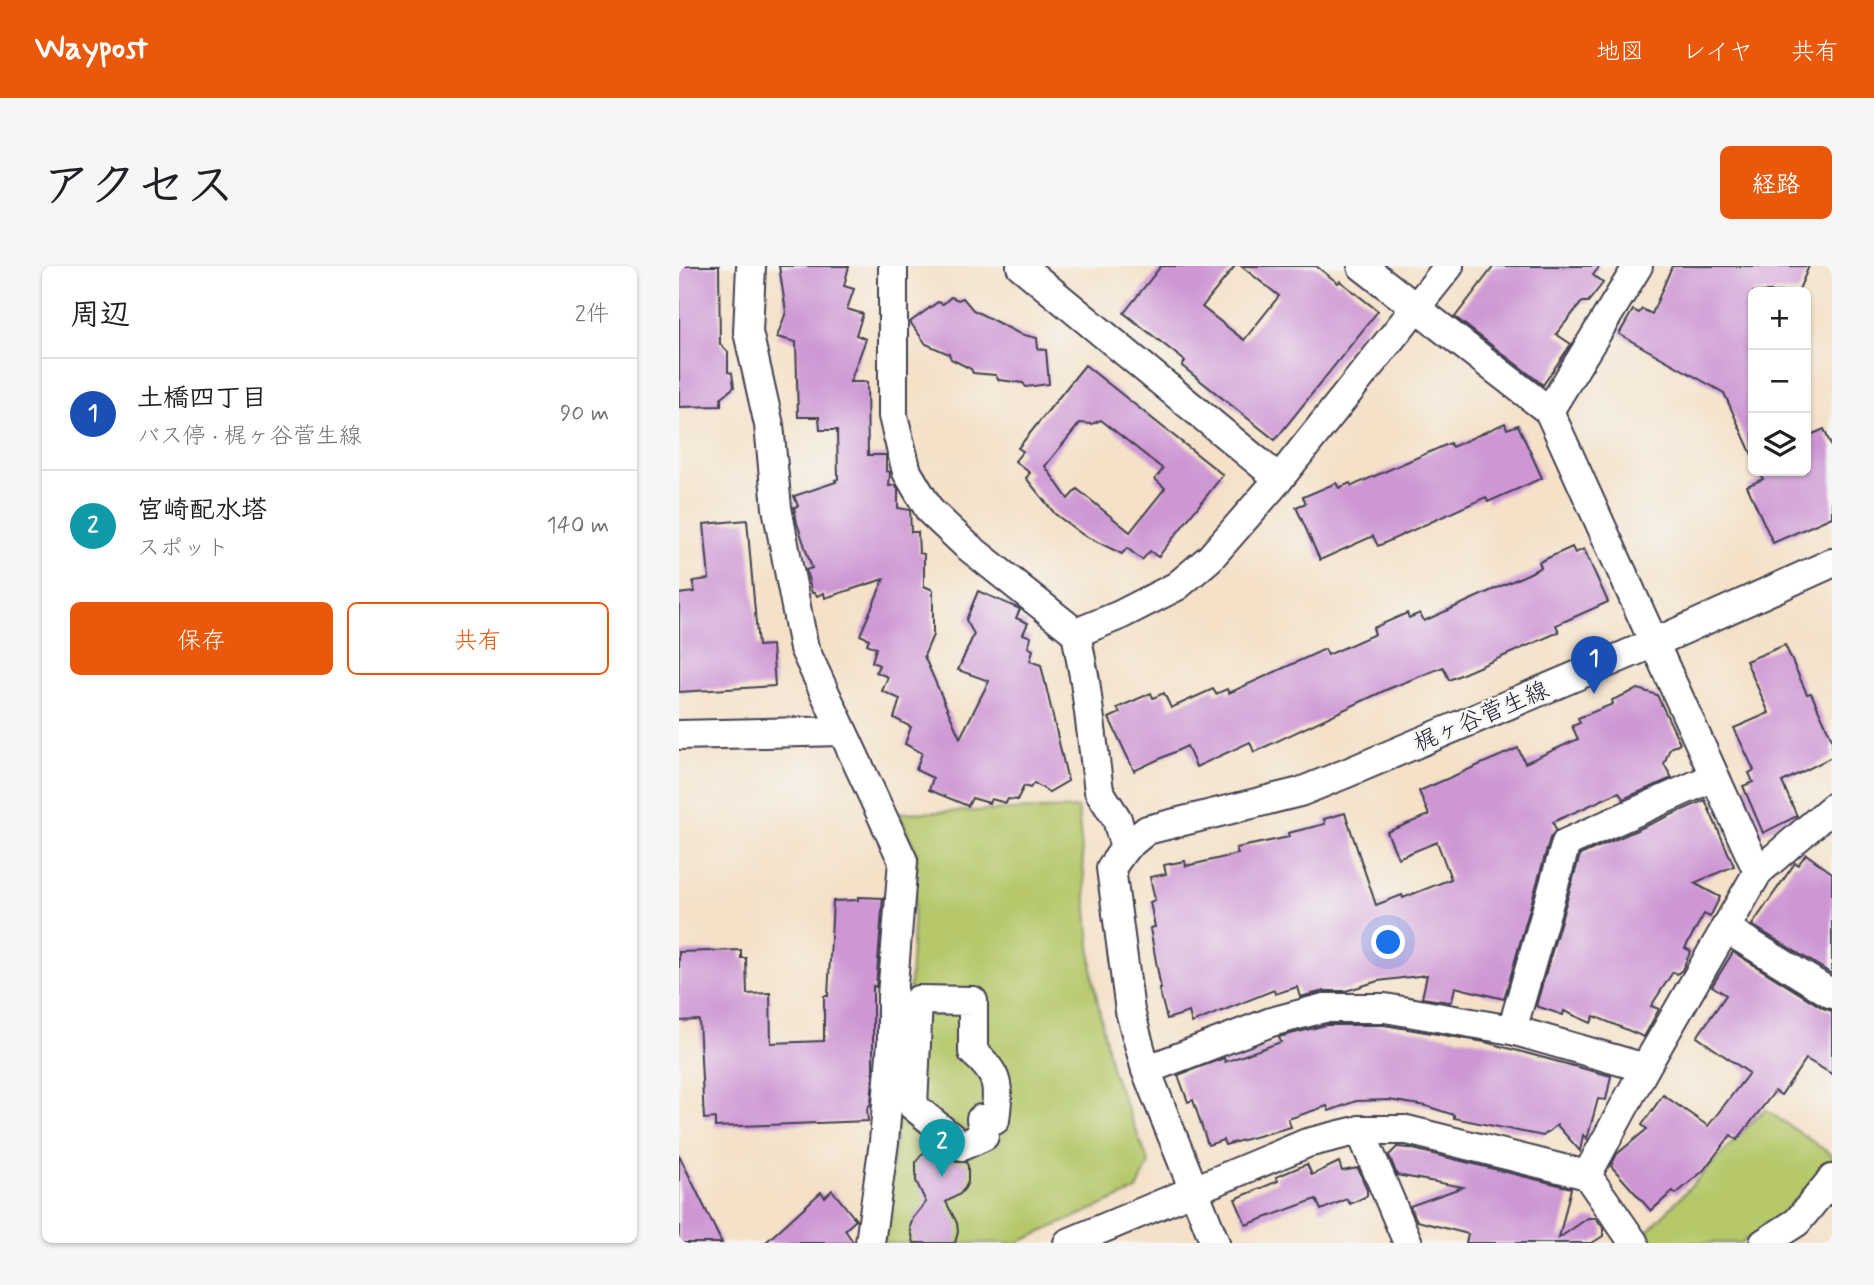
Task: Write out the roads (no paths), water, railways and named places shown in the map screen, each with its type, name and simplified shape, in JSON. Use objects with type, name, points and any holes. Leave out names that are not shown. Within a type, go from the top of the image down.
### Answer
[{"type":"street","points":[[751,266],[748,332],[769,425],[777,508],[804,648],[904,861],[892,996],[892,1043],[884,1142],[870,1243]]},
{"type":"street","points":[[893,266],[893,416],[907,472],[930,511],[966,545],[1076,633],[1099,791],[1117,820],[1125,848],[1111,868],[1130,1011],[1146,1070],[1215,1243]]},
{"type":"street","points":[[1021,266],[1279,479]]},
{"type":"street","points":[[1362,266],[1549,411],[1758,872]]},
{"type":"street","points":[[1076,633],[1120,615],[1177,586],[1210,558],[1279,479],[1449,266]]},
{"type":"street","points":[[1549,411],[1637,266]]},
{"type":"street","name":"梶ヶ谷菅生線","points":[[1125,848],[1147,830],[1300,792],[1654,643],[1832,563]]},
{"type":"street","points":[[679,735],[842,731]]},
{"type":"street","points":[[1512,1030],[1566,844],[1714,777]]},
{"type":"street","points":[[1587,1175],[1758,872],[1832,808]]},
{"type":"street","points":[[1725,928],[1832,994]]},
{"type":"street","points":[[918,1000],[973,1001],[973,1052],[988,1065],[999,1087],[995,1120],[981,1119],[984,1136],[962,1146],[913,1106],[918,1000]]},
{"type":"street","points":[[1146,1070],[1271,1022],[1324,1008],[1385,1008],[1512,1030],[1645,1068]]},
{"type":"street","points":[[1360,1130],[1408,1243]]},
{"type":"street","points":[[1068,1243],[1307,1143],[1360,1130],[1407,1130],[1587,1175],[1634,1243]]},
{"type":"street","points":[[1764,1243],[1797,1222],[1832,1179]]},
{"type":"place","name":"土橋四丁目","points":[[1594,694]]},
{"type":"place","name":"宮崎配水塔","points":[[942,1177]]}]
